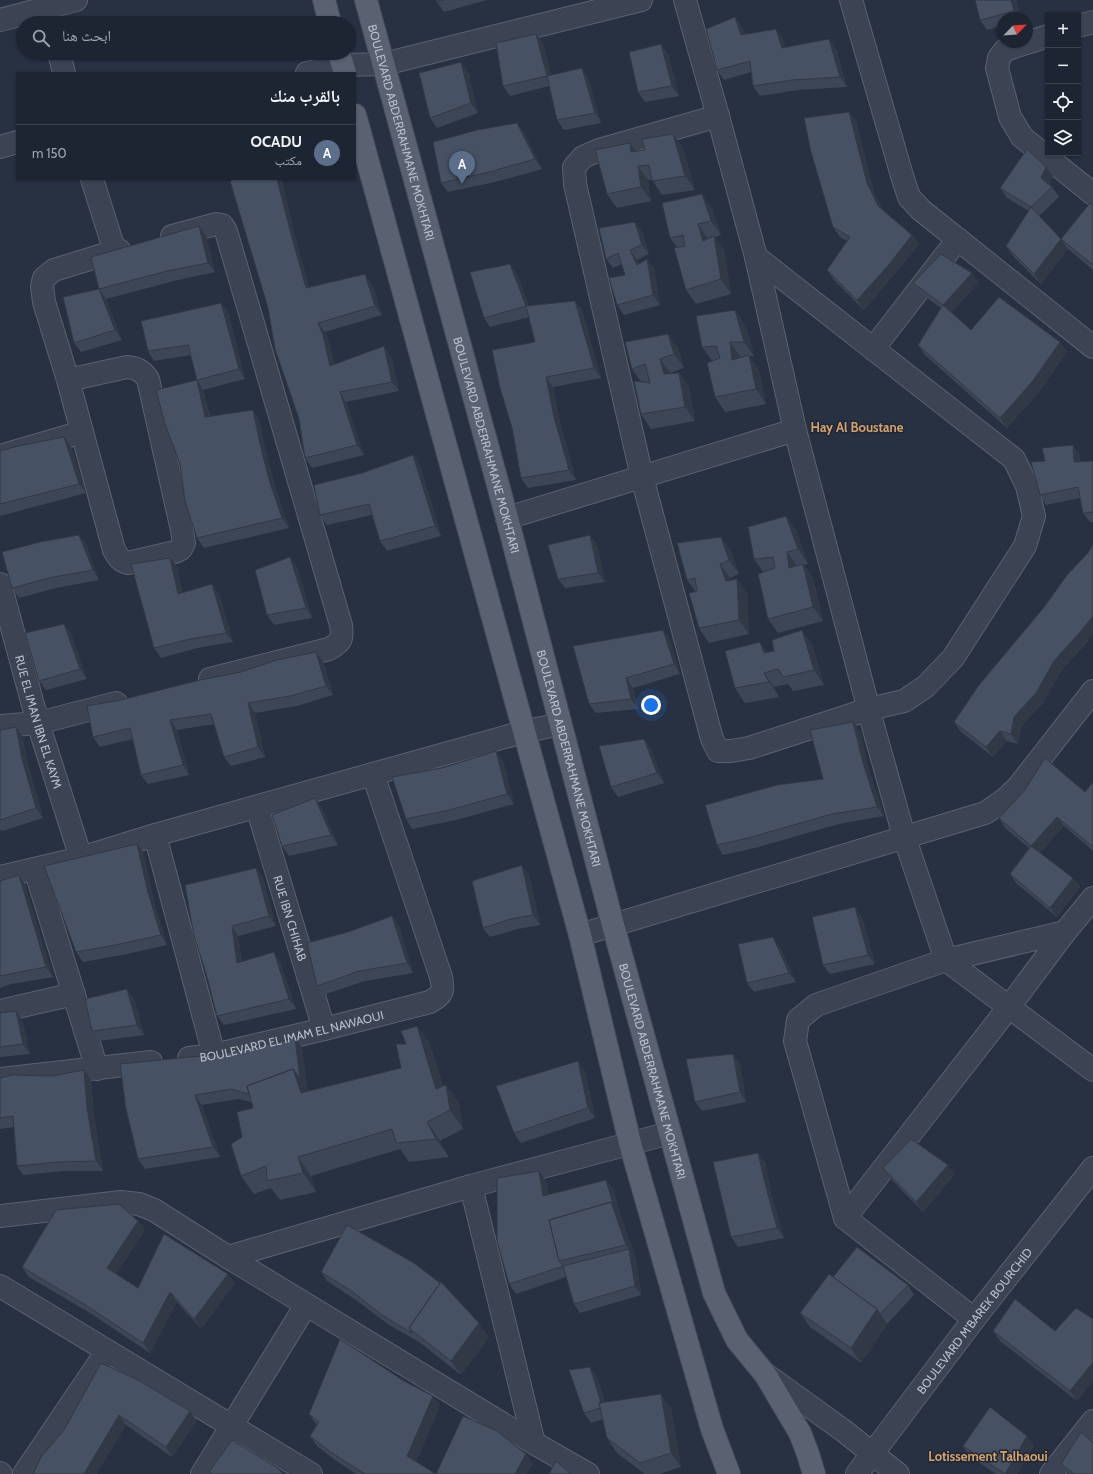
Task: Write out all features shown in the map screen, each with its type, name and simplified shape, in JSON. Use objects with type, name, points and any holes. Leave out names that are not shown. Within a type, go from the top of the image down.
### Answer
[{"type":"main road","points":[[324,0],[328,16]]},
{"type":"main road","name":"BOULEVARD ABDERRAHMANE MOKHTARI","points":[[366,0],[507,518],[613,925],[714,1293],[736,1340],[765,1374]]},
{"type":"main road","points":[[356,119],[523,732],[580,935],[630,1143],[708,1417],[729,1474]]},
{"type":"main road","points":[[765,1374],[800,1433],[814,1474]]},
{"type":"street","points":[[41,16],[51,15],[76,0]]},
{"type":"street","points":[[311,72],[342,64],[384,64],[641,0]]},
{"type":"street","points":[[685,0],[756,256],[795,430],[869,709],[904,836],[946,960],[1093,1070]]},
{"type":"street","points":[[851,0],[909,197],[921,210],[1093,347]]},
{"type":"street","points":[[0,20],[16,18]]},
{"type":"street","points":[[1081,25],[1093,22]]},
{"type":"street","points":[[1045,37],[1005,50],[999,58],[997,68],[1010,117],[1022,137],[1093,194]]},
{"type":"street","points":[[61,60],[64,72]]},
{"type":"street","points":[[718,116],[583,156],[574,167],[574,184],[642,477],[712,739],[718,751],[731,752],[749,748],[869,709],[904,701],[925,687],[953,658],[1025,546],[1034,516],[1027,486],[1014,459],[756,256]]},
{"type":"street","points":[[0,147],[16,142]]},
{"type":"street","points":[[92,180],[115,252]]},
{"type":"street","points":[[68,380],[127,367],[136,368],[142,372],[148,380],[182,530],[184,543],[181,549],[175,552],[128,563],[121,562],[117,557],[68,380],[44,302],[42,286],[44,278],[54,270],[145,243],[216,224],[222,224],[226,231],[343,636],[338,644],[329,649],[191,684]]},
{"type":"street","points":[[873,349],[958,240]]},
{"type":"street","points":[[507,518],[795,430]]},
{"type":"street","points":[[0,456],[82,432]]},
{"type":"street","name":"RUE EL IMAN IBN EL KAYM","points":[[0,584],[38,723],[81,858]]},
{"type":"street","points":[[580,935],[904,836],[985,813],[1003,801],[1018,787],[1093,691]]},
{"type":"street","points":[[0,726],[38,723],[137,698]]},
{"type":"street","points":[[0,877],[81,858],[155,835],[523,732],[560,724]]},
{"type":"street","name":"BOULEVARD EL IMAM EL NAWAOUI","points":[[0,1080],[214,1055],[430,1002],[440,996],[443,989],[441,977],[373,774]]},
{"type":"street","name":"RUE IBN CHIHAB","points":[[257,807],[324,1029]]},
{"type":"street","points":[[155,835],[214,1055]]},
{"type":"street","points":[[35,869],[97,1068]]},
{"type":"street","points":[[845,1218],[1009,1007],[1065,932],[1093,898]]},
{"type":"street","points":[[974,1319],[845,1218],[795,1041],[798,1020],[816,1005],[946,960],[1065,932]]},
{"type":"street","points":[[0,1011],[74,994]]},
{"type":"street","points":[[228,1257],[471,1186],[670,1133]]},
{"type":"street","name":"BOULEVARD M'BAREK BOURCHID","points":[[857,1474],[874,1454],[974,1319],[1093,1168]]},
{"type":"street","points":[[471,1186],[534,1443]]},
{"type":"street","points":[[0,1216],[120,1202],[139,1204],[154,1210],[306,1305],[588,1474]]},
{"type":"street","points":[[0,1286],[311,1474]]},
{"type":"street","points":[[202,1474],[306,1305]]},
{"type":"street","points":[[24,1474],[107,1351]]},
{"type":"street","name":"BOULEVARD ABDERRAHMANE MOKHTARI","points":[[765,1374],[874,1454],[898,1474]]},
{"type":"street","points":[[1051,1474],[1093,1421]]},
{"type":"building","points":[[975,0],[1011,0],[1014,11],[997,12],[997,16],[980,20]]},
{"type":"building","points":[[735,17],[741,35],[776,29],[782,48],[829,39],[840,77],[792,80],[753,86],[750,61],[717,70],[706,29]]},
{"type":"building","points":[[536,34],[547,76],[503,86],[496,43]]},
{"type":"building","points":[[661,44],[672,86],[638,92],[629,52]]},
{"type":"building","points":[[461,62],[471,103],[430,118],[419,73]]},
{"type":"building","points":[[582,68],[595,113],[557,120],[547,76]]},
{"type":"building","points":[[849,112],[867,183],[878,206],[912,235],[887,267],[857,300],[827,270],[850,237],[833,227],[811,152],[804,118]]},
{"type":"building","points":[[517,123],[535,159],[489,172],[441,183],[433,142],[477,130]]},
{"type":"building","points":[[673,134],[685,176],[652,181],[649,165],[638,166],[641,187],[607,194],[595,150],[630,143],[631,152],[645,150],[642,139]]},
{"type":"building","points":[[1027,149],[1046,167],[1041,178],[1052,187],[1031,207],[1000,188]]},
{"type":"building","points":[[277,180],[306,288],[365,274],[375,306],[318,323],[323,335],[330,366],[384,346],[392,382],[340,392],[357,445],[305,458],[299,419],[275,349],[268,308],[230,181]]},
{"type":"building","points":[[702,194],[711,221],[698,224],[703,241],[714,236],[721,279],[686,290],[674,248],[685,246],[683,235],[670,238],[662,203]]},
{"type":"building","points":[[1090,203],[1093,206],[1093,265],[1061,239]]},
{"type":"building","points":[[1031,207],[1061,239],[1034,274],[1006,246]]},
{"type":"building","points":[[635,222],[642,245],[630,250],[637,265],[647,259],[653,295],[617,305],[609,278],[625,275],[618,253],[606,259],[599,228]]},
{"type":"building","points":[[199,226],[208,263],[167,271],[99,289],[91,257]]},
{"type":"building","points":[[941,254],[972,273],[943,305],[913,283]]},
{"type":"building","points":[[510,264],[526,306],[484,318],[470,272]]},
{"type":"building","points":[[99,289],[115,330],[74,343],[63,297]]},
{"type":"building","points":[[999,297],[1060,342],[1032,382],[1000,418],[918,345],[943,305],[971,330]]},
{"type":"building","points":[[575,301],[594,368],[546,377],[554,417],[569,470],[521,478],[512,428],[500,388],[492,350],[535,342],[526,306]]},
{"type":"building","points":[[221,303],[239,369],[197,380],[188,345],[148,351],[141,321]]},
{"type":"building","points":[[735,310],[744,342],[730,342],[732,360],[749,355],[756,389],[715,397],[707,363],[720,358],[716,346],[702,347],[696,316]]},
{"type":"building","points":[[668,334],[674,354],[660,359],[664,374],[679,373],[685,407],[641,414],[634,381],[650,383],[645,364],[632,369],[625,342]]},
{"type":"building","points":[[197,380],[205,417],[253,410],[270,483],[282,518],[197,538],[185,501],[180,464],[165,424],[156,390]]},
{"type":"building","points":[[64,437],[79,484],[0,504],[0,451]]},
{"type":"building","points":[[1073,445],[1074,462],[1093,461],[1093,512],[1083,513],[1078,487],[1040,495],[1031,462],[1045,461],[1042,448]]},
{"type":"building","points":[[413,455],[435,526],[380,541],[369,504],[320,515],[314,485],[362,473]]},
{"type":"building","points":[[786,516],[798,549],[787,552],[789,568],[803,564],[813,607],[768,619],[758,574],[775,568],[773,557],[754,559],[748,527]]},
{"type":"building","points":[[79,535],[93,570],[49,578],[12,588],[2,552],[40,542]]},
{"type":"building","points":[[590,535],[598,573],[558,579],[548,545]]},
{"type":"building","points":[[721,537],[729,560],[720,564],[726,581],[737,579],[739,620],[699,628],[689,593],[697,591],[695,578],[687,580],[677,543]]},
{"type":"building","points":[[1093,544],[1093,616],[1054,661],[1036,693],[1014,717],[1011,734],[1000,731],[986,747],[954,722],[979,685],[1045,606],[1067,575],[1088,553]]},
{"type":"building","points":[[290,557],[306,608],[267,615],[255,570]]},
{"type":"building","points":[[170,558],[178,594],[212,584],[226,633],[190,639],[154,648],[131,564]]},
{"type":"building","points":[[64,624],[80,669],[39,681],[25,633]]},
{"type":"building","points":[[663,630],[674,664],[626,678],[631,699],[589,704],[573,646]]},
{"type":"building","points":[[802,630],[814,670],[783,677],[778,669],[764,673],[769,682],[735,688],[725,651],[760,642],[764,653],[774,651],[772,640]]},
{"type":"building","points":[[316,652],[326,686],[290,696],[248,703],[258,747],[224,757],[211,714],[170,720],[183,765],[141,775],[130,728],[93,737],[87,706],[121,700],[200,680],[241,672],[277,660]]},
{"type":"building","points":[[853,722],[863,763],[877,807],[832,814],[748,838],[717,845],[705,805],[777,785],[823,779],[810,730]]},
{"type":"building","points":[[16,727],[22,759],[36,808],[0,820],[0,730]]},
{"type":"building","points":[[644,739],[657,773],[611,787],[599,746]]},
{"type":"building","points":[[496,751],[507,794],[449,810],[406,819],[392,777],[442,768]]},
{"type":"building","points":[[1045,758],[1085,792],[1093,782],[1093,847],[1057,817],[1031,846],[999,818],[1024,791]]},
{"type":"building","points":[[315,798],[331,835],[282,846],[272,815]]},
{"type":"building","points":[[137,844],[148,893],[161,935],[76,952],[44,866]]},
{"type":"building","points":[[1031,846],[1073,878],[1050,908],[1010,874]]},
{"type":"building","points":[[522,865],[533,915],[511,919],[483,928],[472,881]]},
{"type":"building","points":[[256,868],[269,916],[232,926],[237,963],[274,952],[289,999],[217,1016],[206,973],[194,936],[185,885]]},
{"type":"building","points":[[19,875],[46,967],[0,976],[0,881]]},
{"type":"building","points":[[855,907],[868,955],[823,965],[812,917]]},
{"type":"building","points":[[392,916],[407,963],[359,971],[317,986],[307,943],[348,932]]},
{"type":"building","points":[[773,937],[789,973],[747,983],[738,944]]},
{"type":"building","points":[[127,989],[137,1025],[92,1031],[85,999]]},
{"type":"building","points":[[16,1011],[23,1044],[0,1047],[0,1013]]},
{"type":"building","points":[[417,1026],[436,1089],[446,1085],[450,1110],[427,1122],[436,1139],[396,1143],[392,1129],[298,1157],[303,1173],[267,1181],[266,1166],[241,1176],[231,1144],[242,1137],[237,1112],[253,1108],[247,1086],[293,1069],[301,1093],[401,1068],[396,1044],[406,1044],[401,1031]]},
{"type":"building","points":[[295,1038],[300,1078],[293,1069],[247,1086],[249,1094],[231,1089],[195,1095],[213,1147],[138,1159],[126,1109],[120,1064],[221,1054]]},
{"type":"building","points":[[733,1054],[740,1092],[695,1102],[686,1059]]},
{"type":"building","points":[[578,1061],[588,1108],[514,1133],[496,1086]]},
{"type":"building","points":[[84,1070],[87,1108],[96,1161],[57,1162],[17,1166],[13,1116],[0,1118],[0,1078],[12,1075],[52,1076]]},
{"type":"building","points":[[911,1139],[948,1165],[916,1202],[883,1168]]},
{"type":"building","points":[[758,1153],[777,1228],[731,1237],[713,1162]]},
{"type":"building","points":[[539,1171],[543,1196],[606,1180],[614,1207],[611,1202],[549,1220],[559,1261],[563,1266],[509,1284],[497,1241],[497,1178]]},
{"type":"building","points":[[611,1202],[626,1245],[559,1261],[549,1220]]},
{"type":"building","points":[[119,1204],[138,1221],[107,1268],[138,1288],[164,1234],[228,1274],[194,1319],[170,1292],[143,1343],[84,1304],[22,1267],[56,1210]]},
{"type":"building","points":[[347,1225],[414,1263],[440,1283],[409,1328],[412,1333],[382,1315],[350,1290],[321,1272]]},
{"type":"building","points":[[857,1247],[908,1285],[880,1314],[877,1309],[833,1277]]},
{"type":"building","points":[[629,1249],[635,1286],[574,1304],[563,1266]]},
{"type":"building","points":[[829,1274],[877,1309],[851,1348],[800,1313]]},
{"type":"building","points":[[441,1282],[479,1323],[451,1361],[409,1328]]},
{"type":"building","points":[[1015,1299],[1055,1331],[1076,1308],[1093,1319],[1093,1362],[1070,1391],[993,1331]]},
{"type":"building","points":[[340,1339],[404,1381],[433,1396],[407,1456],[436,1474],[365,1474],[329,1451],[310,1436],[319,1422],[309,1414]]},
{"type":"building","points":[[101,1363],[138,1380],[190,1411],[166,1447],[119,1415],[84,1474],[33,1474],[41,1457],[64,1430]]},
{"type":"building","points":[[590,1367],[601,1403],[599,1403],[600,1408],[584,1413],[569,1370]]},
{"type":"building","points":[[661,1394],[671,1453],[640,1463],[607,1438],[599,1403]]},
{"type":"building","points":[[990,1407],[1027,1436],[1005,1474],[963,1446]]},
{"type":"building","points":[[463,1416],[497,1431],[526,1454],[515,1474],[436,1474]]},
{"type":"building","points":[[1081,1432],[1093,1443],[1093,1474],[1074,1474],[1061,1464]]},
{"type":"building","points":[[232,1440],[276,1467],[284,1474],[212,1474],[209,1472]]},
{"type":"building","points":[[556,1461],[571,1474],[549,1474]]},
{"type":"place","name":"OCADU","points":[[462,184]]},
{"type":"district","name":"Hay Al Boustane","points":[[857,427]]},
{"type":"district","name":"Lotissement Talhaoui","points":[[988,1456]]}]
